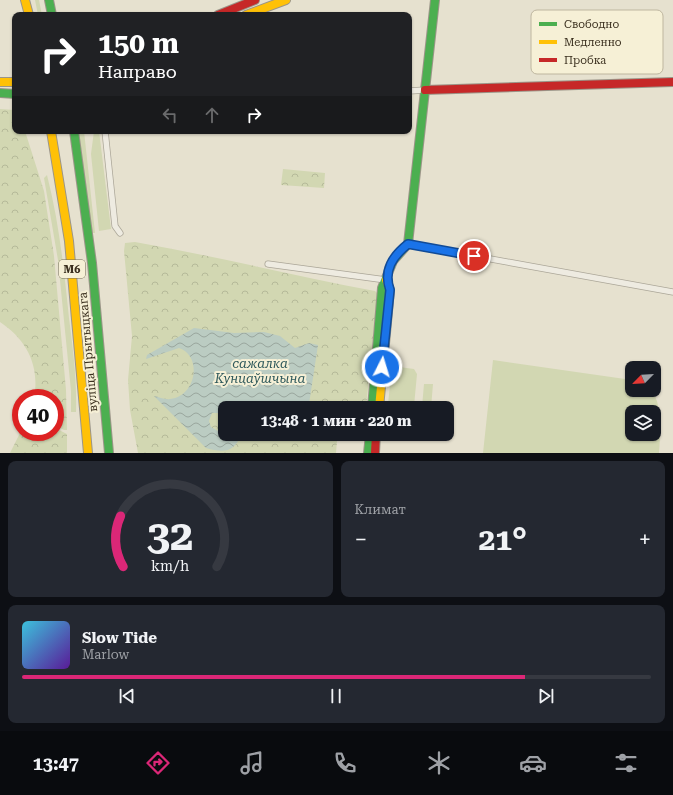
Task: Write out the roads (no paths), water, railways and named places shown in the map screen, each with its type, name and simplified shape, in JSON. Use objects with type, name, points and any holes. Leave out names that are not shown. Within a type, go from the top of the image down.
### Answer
[{"type":"street","points":[[25,0],[28,12]]},
{"type":"street","points":[[49,0],[51,12]]},
{"type":"street","points":[[225,12],[255,0]]},
{"type":"street","points":[[254,12],[286,0]]},
{"type":"street","points":[[373,401],[382,288],[393,259],[408,244],[435,0]]},
{"type":"street","points":[[0,82],[12,82]]},
{"type":"street","points":[[412,90],[673,82]]},
{"type":"street","points":[[0,93],[12,94]]},
{"type":"street","name":"вуліца Прытыцкага","points":[[51,134],[69,241],[82,372],[88,453]]},
{"type":"street","name":"вуліца Прытыцкага","points":[[74,134],[92,263],[109,453]]},
{"type":"street","points":[[105,134],[115,226],[120,233]]},
{"type":"street","points":[[408,244],[673,292]]},
{"type":"street","points":[[268,264],[386,280]]},
{"type":"street","points":[[380,401],[390,290],[386,280]]},
{"type":"street","points":[[368,453],[369,441]]},
{"type":"street","points":[[375,453],[376,441]]},
{"type":"water","name":"сажалка Кунцаўшчына","points":[[194,328],[234,333],[264,332],[280,336],[295,348],[309,343],[318,345],[309,401],[218,401],[218,413],[212,413],[209,421],[211,427],[218,431],[218,441],[237,441],[232,448],[223,451],[206,448],[154,396],[170,399],[179,397],[186,391],[191,384],[194,367],[187,352],[179,348],[146,359],[147,355]]}]
